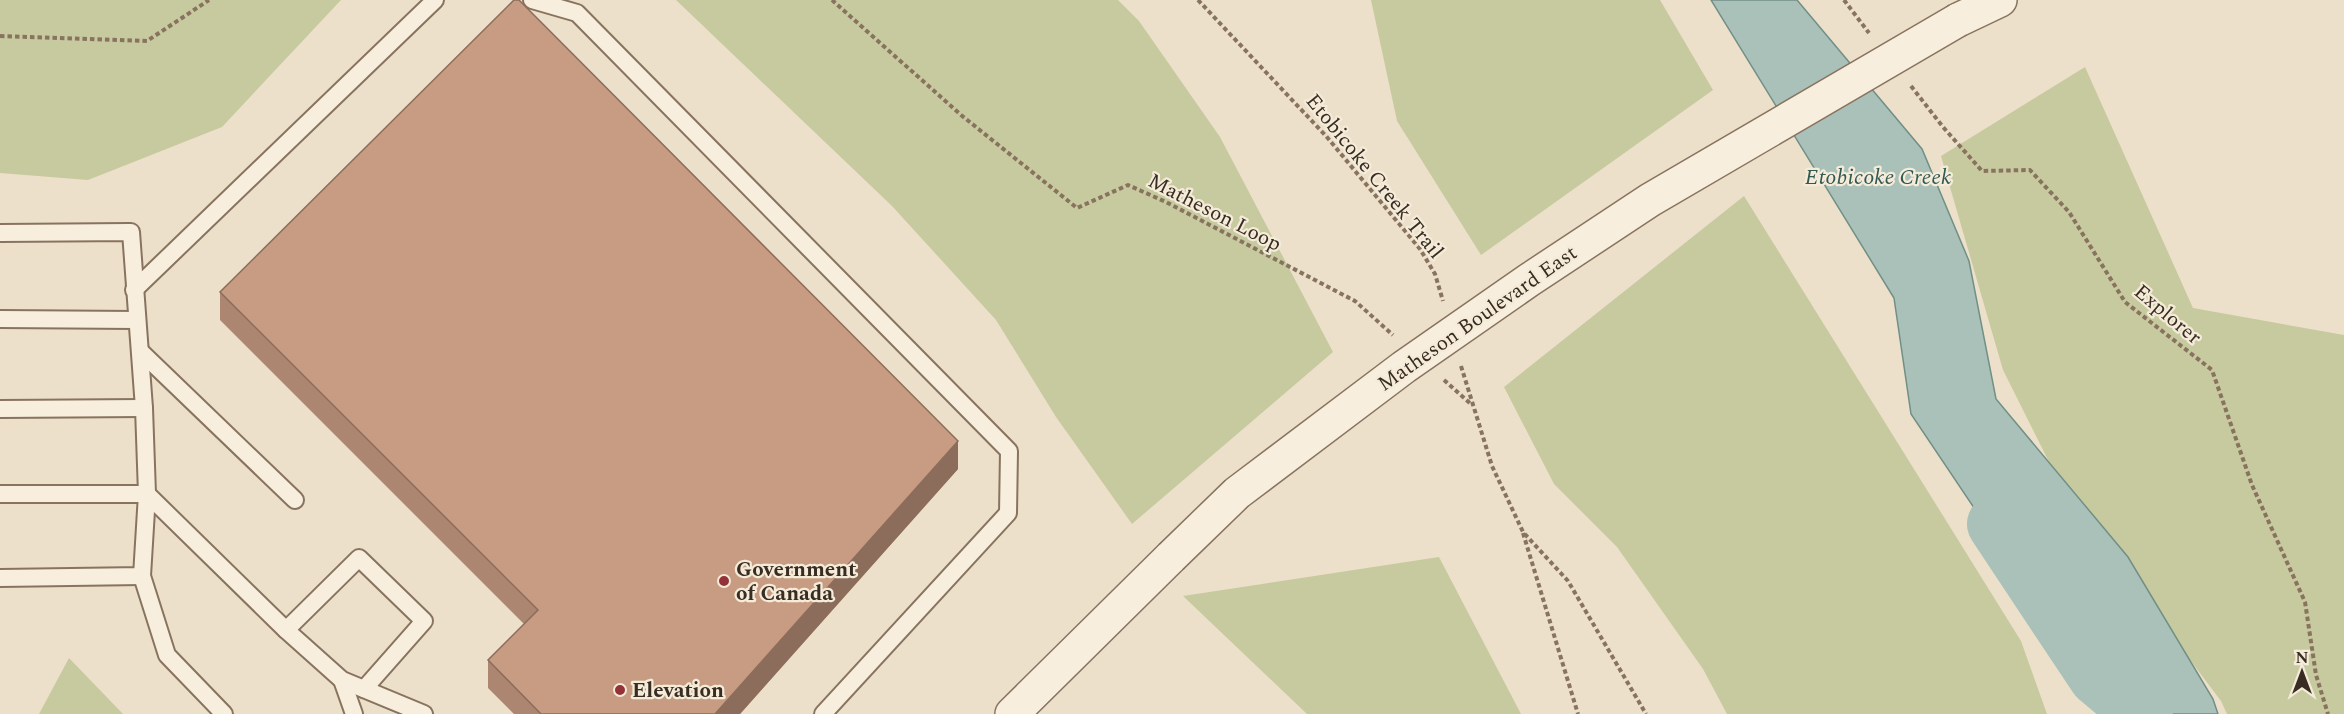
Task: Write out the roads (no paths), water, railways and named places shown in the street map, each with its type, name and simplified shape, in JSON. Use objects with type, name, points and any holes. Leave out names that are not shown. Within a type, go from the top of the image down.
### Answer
[{"type":"street","name":"Matheson Boulevard East","points":[[1012,714],[1237,493],[1404,367],[1650,200],[1958,20],[2000,0]]},
{"type":"lane","points":[[134,290],[435,0]]},
{"type":"lane","points":[[532,0],[577,13],[1009,451],[1008,513],[823,714]]},
{"type":"lane","points":[[0,233],[131,232],[144,408],[147,494],[142,576],[167,655],[224,714]]},
{"type":"lane","points":[[0,319],[136,320]]},
{"type":"lane","points":[[140,351],[295,500]]},
{"type":"lane","points":[[0,409],[144,408]]},
{"type":"lane","points":[[0,494],[147,494],[286,630],[342,680],[424,714]]},
{"type":"lane","points":[[286,630],[360,558],[424,621],[364,689]]},
{"type":"lane","points":[[0,578],[142,576]]},
{"type":"lane","points":[[342,680],[354,714]]},
{"type":"water","name":"Etobicoke Creek","points":[[1711,0],[1797,0],[1922,149],[1969,261],[1996,399],[2128,557],[2213,699],[2218,714],[2157,714],[2003,551],[1911,414],[1894,298]]},
{"type":"waterway","name":"Etobicoke Creek","points":[[1997,524],[2098,676],[2143,714]]},
{"type":"place","name":"Government of Canada","points":[[724,581]]},
{"type":"place","name":"Elevation","points":[[620,690]]}]
